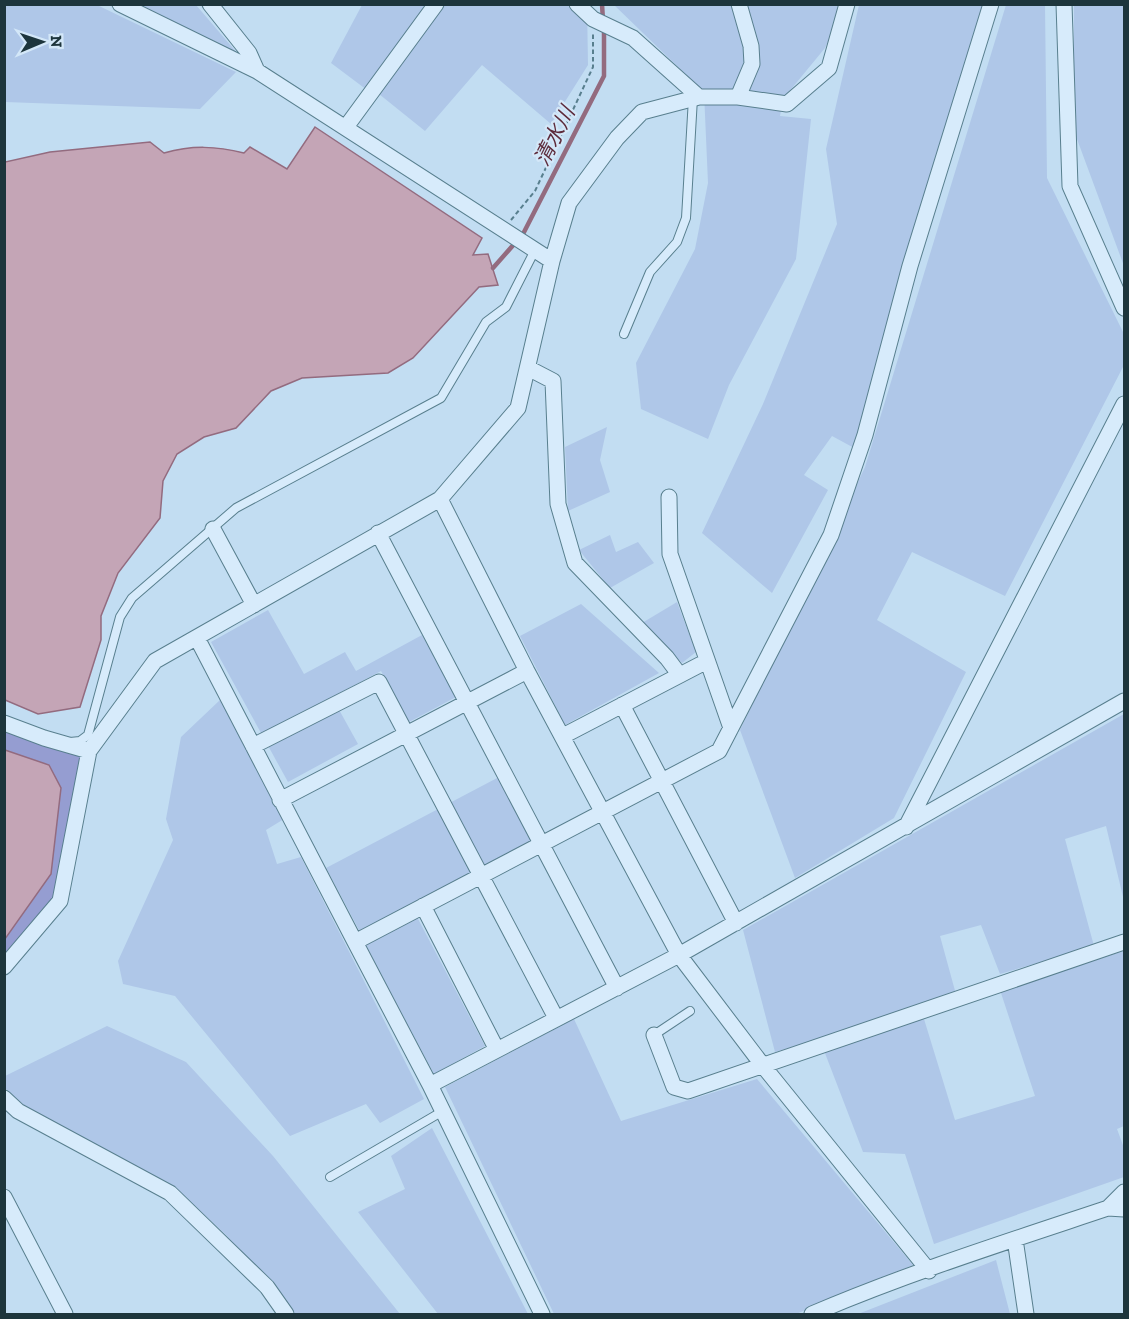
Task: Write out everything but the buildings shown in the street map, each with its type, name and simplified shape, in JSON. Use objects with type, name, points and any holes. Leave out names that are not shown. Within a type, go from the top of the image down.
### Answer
[{"type":"street","points":[[120,4],[257,70],[530,250],[552,261]]},
{"type":"street","points":[[210,4],[249,53],[257,70]]},
{"type":"street","points":[[346,127],[436,4]]},
{"type":"street","points":[[577,4],[594,20],[633,38],[696,97]]},
{"type":"street","points":[[738,97],[752,64],[751,46],[739,4]]},
{"type":"street","points":[[4,967],[60,901],[89,751],[155,661],[440,499],[518,408],[552,261],[569,203],[617,138],[642,112],[696,97],[738,97],[787,104],[829,68],[847,4]]},
{"type":"street","points":[[355,942],[719,751],[831,535],[865,435],[910,266],[991,4]]},
{"type":"street","points":[[1064,4],[1070,186],[1125,308]]},
{"type":"street","points":[[528,368],[553,381],[558,504],[575,563],[667,658],[679,674]]},
{"type":"street","points":[[906,827],[1125,404]]},
{"type":"street","points":[[669,497],[670,554],[731,728]]},
{"type":"street","points":[[440,499],[527,671],[679,955],[764,1067],[929,1271]]},
{"type":"street","points":[[213,529],[254,605]]},
{"type":"street","points":[[378,533],[617,988]]},
{"type":"street","points":[[197,638],[430,1085],[542,1314]]},
{"type":"street","points":[[562,736],[706,661]]},
{"type":"street","points":[[280,800],[407,734],[466,700],[527,671]]},
{"type":"street","points":[[253,746],[379,682],[556,1018]]},
{"type":"street","points":[[430,1085],[679,955],[1125,701]]},
{"type":"street","points":[[622,705],[736,923]]},
{"type":"street","points":[[4,723],[89,751]]},
{"type":"street","points":[[423,906],[496,1050]]},
{"type":"street","points":[[654,1035],[670,1080],[680,1091],[688,1091],[764,1067],[1125,942]]},
{"type":"street","points":[[4,1098],[18,1111],[170,1193],[267,1287],[286,1314]]},
{"type":"street","points":[[1108,1208],[1125,1192]]},
{"type":"street","points":[[4,1197],[65,1314]]},
{"type":"street","points":[[812,1314],[855,1296],[1015,1239],[1108,1208],[1125,1209]]},
{"type":"street","points":[[1015,1239],[1026,1314]]},
{"type":"lane","points":[[624,334],[650,272],[677,242],[687,218],[696,97]]},
{"type":"lane","points":[[62,743],[80,741],[88,735],[120,617],[132,598],[236,508],[441,398],[486,322],[506,307],[530,250]]},
{"type":"lane","points":[[654,1035],[690,1011]]},
{"type":"lane","points":[[330,1177],[443,1111]]},
{"type":"path","points":[[503,232],[535,191],[593,67],[594,20]]},
{"type":"shaded area","points":[[5,4],[97,5],[236,72],[200,109],[5,102]]},
{"type":"shaded area","points":[[613,4],[845,5],[825,48],[783,99],[780,116],[811,119],[796,259],[729,385],[708,439],[641,409],[636,363],[695,249],[708,183],[704,92]]},
{"type":"shaded area","points":[[131,5],[196,5],[238,54]]},
{"type":"shaded area","points":[[362,5],[425,5],[367,90],[331,63]]},
{"type":"shaded area","points":[[445,5],[587,5],[588,65],[551,124],[482,65],[425,131],[379,94]]},
{"type":"shaded area","points":[[859,5],[985,5],[856,449],[832,436],[804,475],[828,490],[772,593],[702,533],[763,404],[837,224],[826,149]]},
{"type":"shaded area","points":[[1006,5],[1045,5],[1047,178],[1124,334],[1124,365],[1005,596],[912,552],[877,620],[966,672],[894,818],[795,878],[740,730],[865,467]]},
{"type":"shaded area","points":[[1074,5],[1124,5],[1124,266],[1074,131]]},
{"type":"shaded area","points":[[315,127],[482,238],[473,255],[488,254],[498,285],[479,287],[413,358],[388,373],[302,378],[271,391],[236,428],[204,437],[177,454],[163,481],[160,518],[118,573],[101,616],[101,640],[80,707],[38,714],[5,700],[5,162],[50,152],[150,142],[164,153],[204,147],[244,153],[250,147],[287,169]]},
{"type":"shaded area","points":[[607,427],[600,460],[610,492],[568,511],[565,447]]},
{"type":"shaded area","points":[[610,535],[616,552],[638,542],[654,563],[610,588],[579,550]]},
{"type":"shaded area","points":[[677,602],[696,652],[682,663],[642,623]]},
{"type":"shaded area","points":[[581,604],[659,673],[565,725],[520,636]]},
{"type":"shaded area","points":[[268,610],[304,674],[345,652],[356,671],[422,635],[456,697],[409,722],[381,671],[332,697],[358,744],[288,782],[211,642]]},
{"type":"shaded area","points":[[220,700],[284,819],[266,830],[277,864],[301,857],[424,1099],[380,1123],[366,1104],[290,1136],[175,996],[123,984],[118,961],[173,840],[166,819],[181,737]]},
{"type":"shaded area","points":[[1124,714],[1124,901],[1106,826],[1065,839],[1094,946],[1000,974],[981,925],[940,936],[957,998],[775,1052],[743,930]]},
{"type":"shaded area","points":[[5,729],[80,757],[60,890],[5,961]]},
{"type":"shaded area","points":[[5,750],[49,765],[61,788],[51,874],[5,939]]},
{"type":"shaded area","points":[[499,777],[533,840],[360,932],[326,868]]},
{"type":"shaded area","points":[[417,917],[485,1046],[434,1074],[365,945]]},
{"type":"shaded area","points":[[1124,951],[1124,1126],[1117,1129],[1124,1148],[1124,1177],[934,1244],[905,1154],[863,1152],[823,1048],[924,1019],[955,1120],[1035,1096],[1000,990]]},
{"type":"shaded area","points":[[574,1019],[621,1121],[757,1079],[913,1265],[796,1314],[554,1314],[445,1087]]},
{"type":"shaded area","points":[[107,1026],[186,1062],[273,1156],[400,1314],[294,1314],[287,1302],[225,1234],[175,1187],[26,1107],[5,1088],[5,1076]]},
{"type":"shaded area","points":[[432,1128],[528,1314],[438,1314],[358,1212],[405,1189],[391,1156]]},
{"type":"shaded area","points":[[996,1260],[1010,1314],[858,1314]]},
{"type":"waterway","name":"清水川","points":[[602,4],[603,21]]},
{"type":"waterway","name":"清水川","points":[[493,268],[523,234],[604,76],[604,29]]}]
